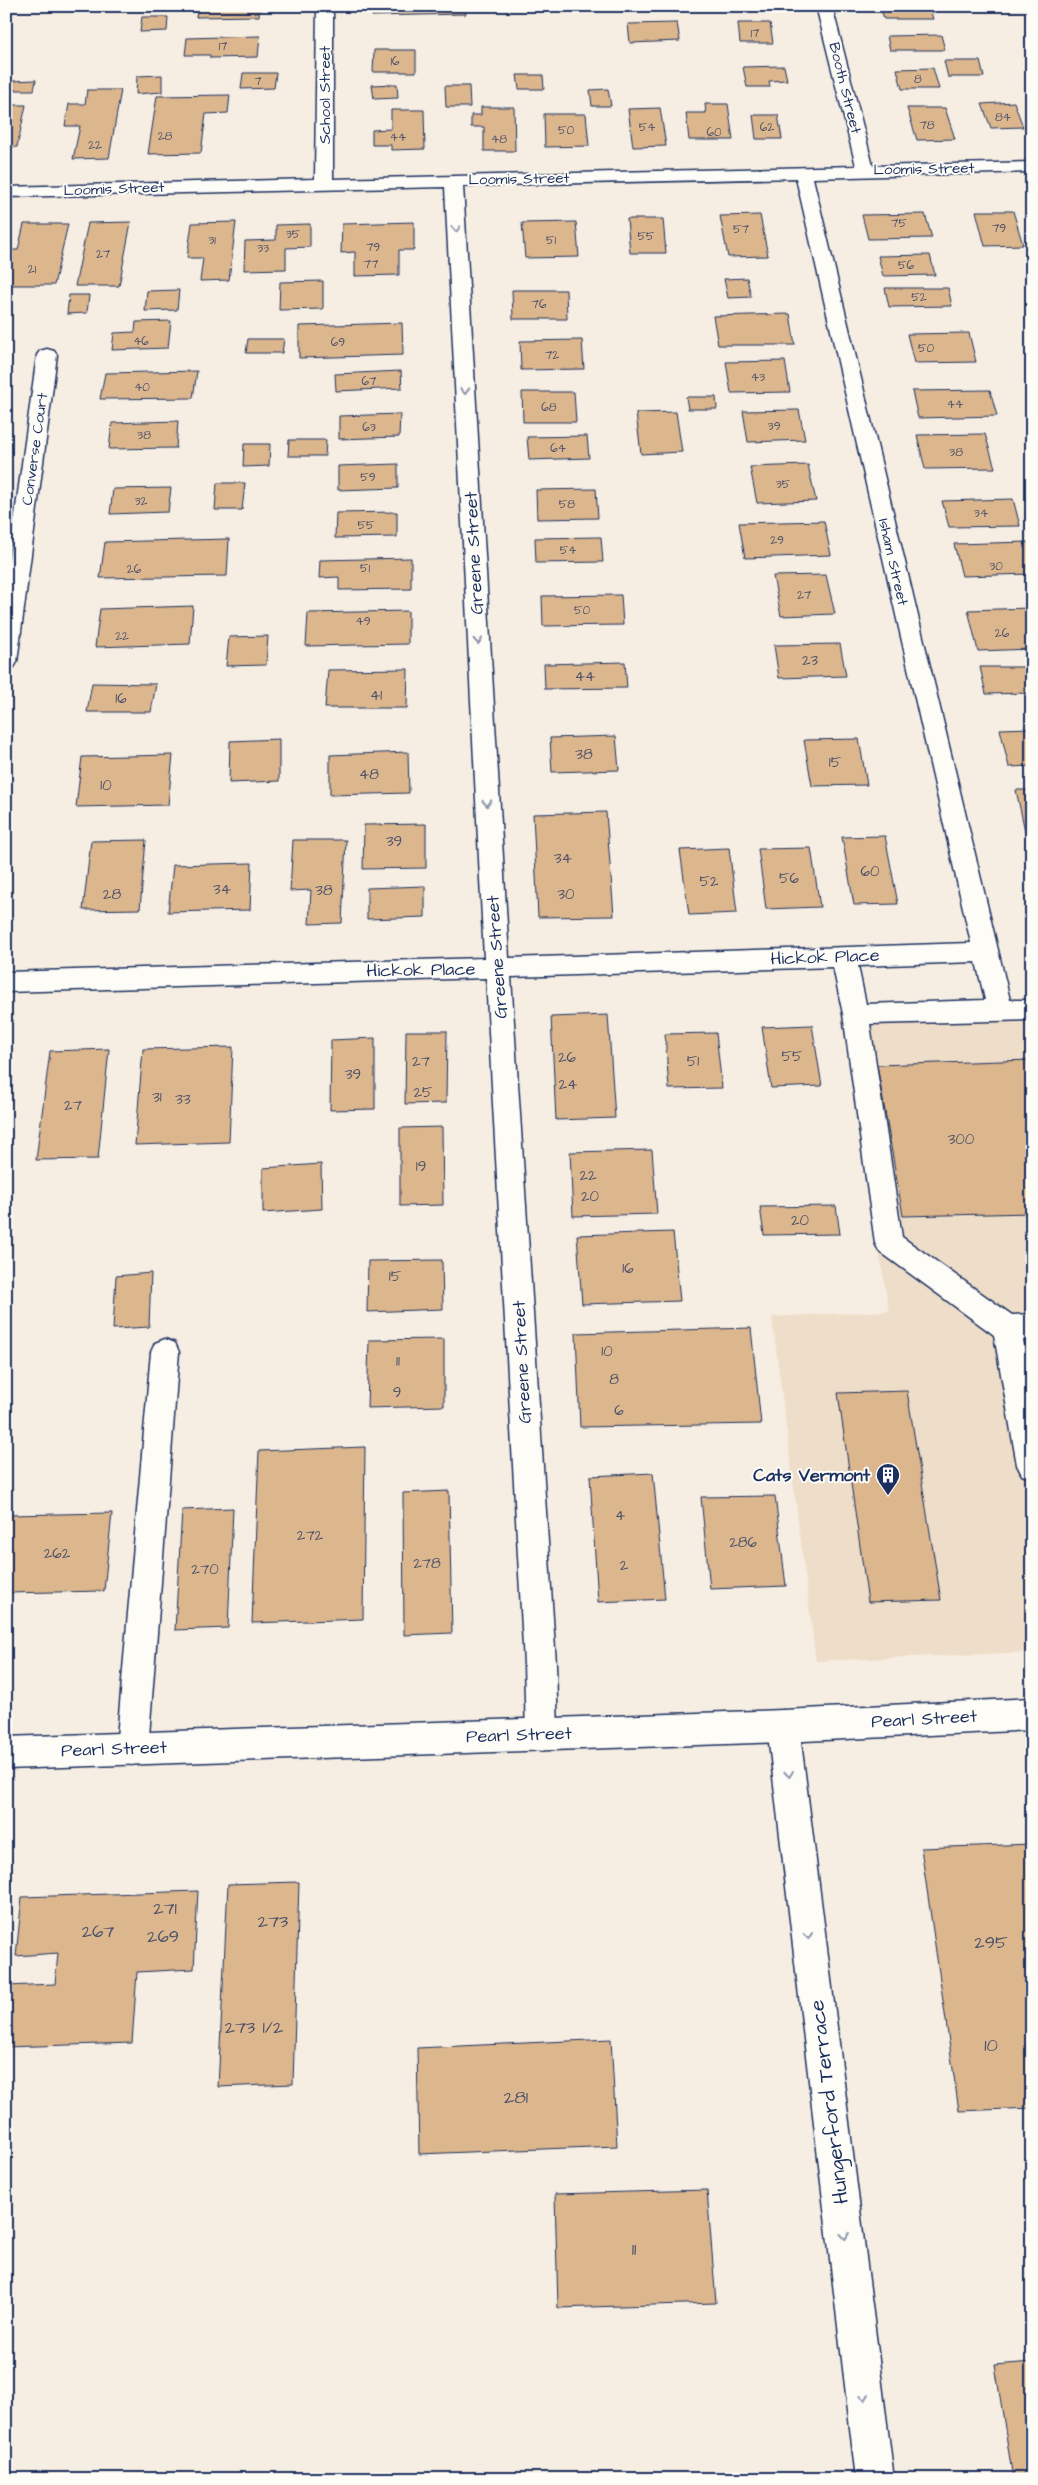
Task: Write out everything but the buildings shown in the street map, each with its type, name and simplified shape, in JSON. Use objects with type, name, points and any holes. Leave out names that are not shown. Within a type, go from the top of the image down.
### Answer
[{"type":"street","name":"School Street","points":[[324,184],[326,6]]},
{"type":"street","name":"Booth Street","points":[[824,6],[866,171]]},
{"type":"street","name":"Loomis Street","points":[[6,192],[1032,166]]},
{"type":"street","name":"Isham Street","points":[[803,172],[1000,1010]]},
{"type":"street","name":"Greene Street","points":[[454,180],[497,968],[540,1664],[542,1735]]},
{"type":"street","name":"Converse Court","points":[[6,662],[47,355]]},
{"type":"street","name":"Hickok Place","points":[[6,982],[985,952]]},
{"type":"street","points":[[843,957],[856,1014],[889,1244],[1019,1327],[1032,1465]]},
{"type":"street","points":[[856,1014],[1032,1010]]},
{"type":"street","points":[[132,1749],[166,1352]]},
{"type":"street","name":"Pearl Street","points":[[6,1753],[783,1726],[1032,1714]]},
{"type":"street","name":"Hungerford Terrace","points":[[783,1726],[875,2479]]},
{"type":"shaded area","points":[[1032,1007],[1032,1652],[816,1661],[772,1317],[889,1311],[840,1012]]},
{"type":"place","name":"Cats Vermont","points":[[888,1496]]}]
